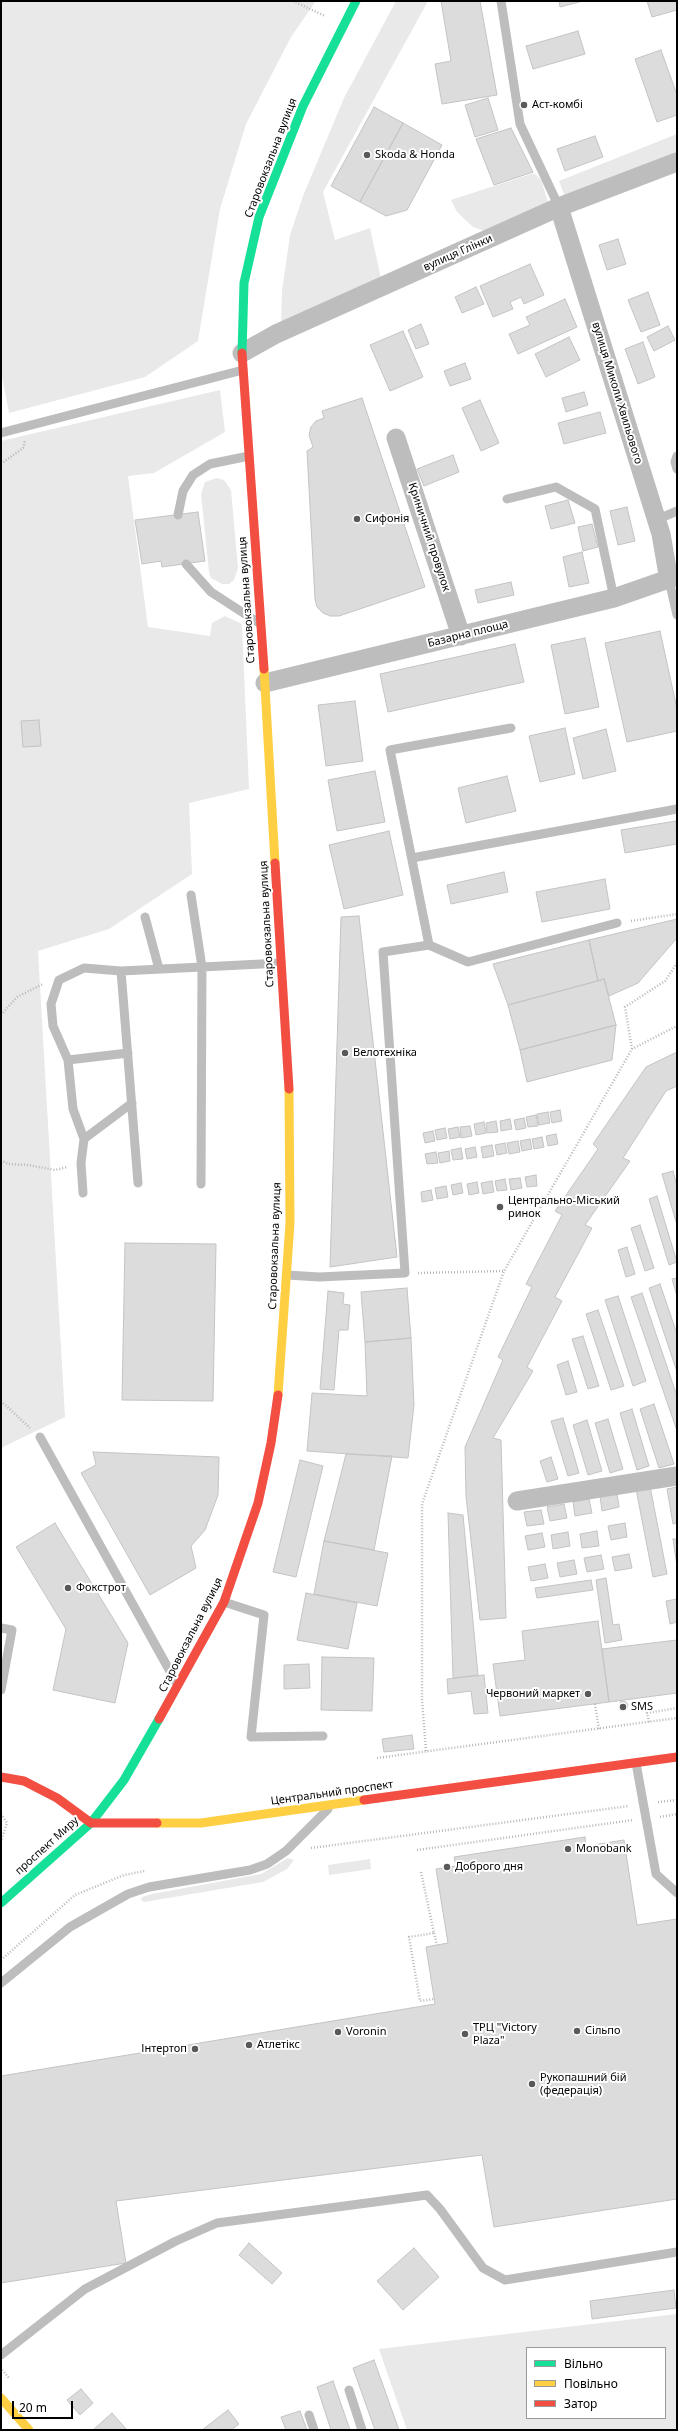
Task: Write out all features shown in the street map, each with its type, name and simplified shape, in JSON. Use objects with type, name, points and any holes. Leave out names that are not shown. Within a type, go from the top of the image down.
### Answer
[{"type":"main road","name":"Старовокзальна вулиця","points":[[91,1823],[124,1780],[179,1688],[224,1602],[258,1503],[271,1443],[280,1383],[290,1223],[290,1113],[265,683],[243,362],[244,283],[259,217],[303,106],[343,24],[356,1]]},
{"type":"main road","name":"Центральний проспект","points":[[91,1823],[201,1823],[677,1757]]},
{"type":"main road","points":[[1,1777],[24,1781],[57,1798],[91,1823]]},
{"type":"main road","name":"проспект Миру","points":[[1,1902],[91,1823]]},
{"type":"main road","points":[[1,2398],[29,2430]]},
{"type":"street","name":"вулиця Глінки","points":[[243,362],[276,334],[559,207],[677,162]]},
{"type":"street","name":"вулиця Миколи Хвильового","points":[[559,207],[673,578]]},
{"type":"street","name":"Криничний провулок","points":[[396,438],[461,636]]},
{"type":"street","name":"Базарна площа","points":[[265,683],[614,598],[673,578]]},
{"type":"street","points":[[517,1501],[677,1476]]},
{"type":"lane","points":[[501,1],[520,124],[559,207]]},
{"type":"lane","points":[[1,433],[23,428],[243,362]]},
{"type":"lane","points":[[178,515],[183,491],[193,475],[210,464],[249,456]]},
{"type":"lane","points":[[677,456],[675,462],[677,469]]},
{"type":"lane","points":[[507,499],[556,487],[595,509],[614,598]]},
{"type":"lane","points":[[656,520],[677,511]]},
{"type":"lane","points":[[186,564],[212,592],[261,624]]},
{"type":"lane","points":[[673,578],[677,616]]},
{"type":"lane","points":[[429,945],[390,750],[511,728]]},
{"type":"lane","points":[[412,858],[677,809]]},
{"type":"lane","points":[[191,895],[202,967],[201,1184]]},
{"type":"lane","points":[[145,917],[159,969]]},
{"type":"lane","points":[[287,1275],[320,1277],[405,1273],[383,952],[429,945],[468,962],[617,923]]},
{"type":"lane","points":[[84,1193],[81,1163],[84,1140],[73,1109],[68,1060],[53,1026],[50,1004],[59,980],[84,968],[121,971],[281,963]]},
{"type":"lane","points":[[121,971],[138,1183]]},
{"type":"lane","points":[[68,1060],[128,1053]]},
{"type":"lane","points":[[84,1140],[132,1103]]},
{"type":"lane","points":[[40,1437],[179,1688]]},
{"type":"lane","points":[[224,1602],[264,1615],[251,1737],[323,1736]]},
{"type":"lane","points":[[1,1628],[12,1630],[1,1690]]},
{"type":"lane","points":[[636,1763],[656,1874],[677,1893]]},
{"type":"lane","points":[[1,1983],[70,1927],[128,1894],[149,1888],[258,1868],[286,1851],[331,1806]]},
{"type":"lane","points":[[1,2354],[85,2289],[169,2245],[217,2223],[427,2195],[483,2268],[505,2280],[677,2252]]},
{"type":"lane","points":[[348,2390],[362,2430]]},
{"type":"lane","points":[[309,2415],[314,2430]]},
{"type":"path","points":[[293,1],[343,24]]},
{"type":"path","points":[[1,464],[23,448],[26,436],[23,428]]},
{"type":"path","points":[[617,923],[677,914]]},
{"type":"path","points":[[632,1049],[625,1007],[665,981],[677,962]]},
{"type":"path","points":[[1,1015],[23,993],[35,986],[59,980]]},
{"type":"path","points":[[426,1751],[422,1699],[422,1504],[504,1270],[632,1049],[677,1026]]},
{"type":"path","points":[[1,1160],[8,1164],[28,1165],[55,1170],[81,1163]]},
{"type":"path","points":[[405,1273],[504,1270]]},
{"type":"path","points":[[1,1401],[40,1437]]},
{"type":"path","points":[[595,1704],[599,1729]]},
{"type":"path","points":[[649,1722],[648,1713],[677,1708]]},
{"type":"path","points":[[377,1758],[677,1718]]},
{"type":"path","points":[[286,1851],[677,1800]]},
{"type":"path","points":[[1,1814],[7,1822],[1,1841]]},
{"type":"path","points":[[672,1815],[677,1814]]},
{"type":"path","points":[[417,1850],[646,1819]]},
{"type":"path","points":[[1,1960],[74,1895],[124,1876],[148,1870]]},
{"type":"path","points":[[421,1872],[437,1945]]},
{"type":"path","points":[[434,1933],[409,1938],[420,2001],[434,1999]]},
{"type":"shaded area","points":[[1,1],[316,1],[291,37],[246,124],[220,209],[198,341],[145,377],[9,413],[1,371]]},
{"type":"shaded area","points":[[396,1],[428,1],[323,192],[335,240],[370,228],[382,283],[281,328],[282,291],[290,235],[303,196],[344,98]]},
{"type":"shaded area","points":[[677,134],[677,154],[566,200],[559,181]]},
{"type":"shaded area","points":[[534,173],[541,180],[550,208],[493,234],[473,227],[457,212],[451,200]]},
{"type":"shaded area","points":[[220,390],[225,432],[154,473],[128,476],[148,627],[210,636],[212,623],[225,616],[242,624],[249,789],[189,803],[192,874],[109,929],[38,951],[65,1417],[1,1448],[1,441]]},
{"type":"shaded area","points":[[217,478],[224,480],[231,490],[238,568],[234,580],[229,584],[222,584],[211,578],[209,572],[201,494],[205,482]]},
{"type":"shaded area","points":[[288,1858],[294,1860],[287,1869],[263,1882],[144,1902],[141,1900],[142,1897],[152,1894],[261,1874]]},
{"type":"shaded area","points":[[370,1859],[371,1869],[329,1875],[328,1865]]},
{"type":"shaded area","points":[[677,2314],[677,2430],[407,2430],[379,2349]]},
{"type":"building","points":[[441,1],[480,1],[497,95],[442,104],[435,64],[451,61]]},
{"type":"building","points":[[559,1],[583,1],[560,7]]},
{"type":"building","points":[[647,1],[677,1],[677,10],[652,17]]},
{"type":"building","points":[[578,31],[585,54],[533,69],[526,46]]},
{"type":"building","points":[[661,50],[677,95],[677,115],[657,122],[635,59]]},
{"type":"building","points":[[488,98],[498,130],[475,137],[465,105]]},
{"type":"building","name":"Skoda & Honda","points":[[374,107],[403,123],[360,202],[331,186]]},
{"type":"building","points":[[403,123],[442,145],[407,210],[386,216],[360,202]]},
{"type":"building","points":[[511,128],[533,172],[494,185],[476,139]]},
{"type":"building","points":[[595,136],[603,157],[565,171],[557,149]]},
{"type":"building","points":[[618,239],[626,264],[607,270],[599,245]]},
{"type":"building","points":[[530,264],[544,295],[524,304],[521,297],[510,302],[513,309],[493,317],[480,286]]},
{"type":"building","points":[[476,287],[484,304],[462,313],[455,297]]},
{"type":"building","points":[[648,292],[660,325],[641,332],[628,300]]},
{"type":"building","points":[[565,299],[577,327],[518,354],[509,334],[530,325],[526,317]]},
{"type":"building","points":[[421,324],[429,344],[416,349],[408,330]]},
{"type":"building","points":[[668,326],[675,340],[654,351],[647,337]]},
{"type":"building","points":[[403,331],[423,377],[390,391],[370,345]]},
{"type":"building","points":[[569,337],[580,360],[546,377],[535,354]]},
{"type":"building","points":[[643,342],[655,377],[638,384],[625,349]]},
{"type":"building","points":[[465,363],[471,379],[450,386],[444,371]]},
{"type":"building","points":[[584,392],[588,405],[566,412],[562,398]]},
{"type":"building","name":"Сифонія","points":[[362,398],[425,587],[339,616],[330,616],[323,613],[317,607],[315,599],[307,451],[313,447],[309,435],[311,427],[316,421],[324,418],[322,411]]},
{"type":"building","points":[[480,400],[499,443],[481,451],[462,408]]},
{"type":"building","points":[[600,412],[606,433],[564,444],[558,423]]},
{"type":"building","points":[[453,455],[459,472],[424,486],[417,469]]},
{"type":"building","points":[[568,500],[575,523],[551,529],[545,506]]},
{"type":"building","points":[[627,507],[635,541],[618,545],[610,511]]},
{"type":"building","points":[[198,512],[205,561],[162,567],[161,561],[142,564],[135,520]]},
{"type":"building","points":[[592,524],[598,547],[583,551],[578,527]]},
{"type":"building","points":[[582,552],[589,583],[569,587],[563,557]]},
{"type":"building","points":[[511,582],[514,595],[478,603],[475,590]]},
{"type":"building","points":[[660,631],[677,709],[677,731],[627,742],[605,643]]},
{"type":"building","points":[[585,638],[599,707],[565,714],[551,645]]},
{"type":"building","points":[[515,644],[524,682],[388,712],[380,674]]},
{"type":"building","points":[[355,701],[363,761],[326,766],[318,705]]},
{"type":"building","points":[[39,720],[41,746],[23,747],[21,721]]},
{"type":"building","points":[[565,728],[575,774],[540,782],[529,736]]},
{"type":"building","points":[[606,729],[616,771],[583,779],[573,738]]},
{"type":"building","points":[[375,771],[385,822],[337,831],[328,780]]},
{"type":"building","points":[[507,776],[516,811],[466,823],[458,788]]},
{"type":"building","points":[[676,821],[677,844],[625,853],[621,830]]},
{"type":"building","points":[[389,831],[403,895],[344,909],[329,845]]},
{"type":"building","points":[[504,872],[508,892],[451,904],[447,885]]},
{"type":"building","points":[[605,879],[610,909],[542,922],[536,892]]},
{"type":"building","points":[[359,916],[397,1257],[330,1267],[341,917]]},
{"type":"building","points":[[677,919],[677,938],[638,983],[609,996],[604,979],[598,981],[589,940]]},
{"type":"building","points":[[589,940],[598,981],[508,1005],[493,964]]},
{"type":"building","points":[[604,979],[616,1025],[520,1050],[508,1005]]},
{"type":"building","points":[[616,1025],[612,1060],[527,1082],[520,1050]]},
{"type":"building","points":[[677,1052],[677,1086],[666,1091],[623,1158],[630,1161],[585,1225],[592,1228],[555,1297],[562,1301],[527,1367],[533,1371],[493,1438],[501,1440],[506,1618],[480,1620],[466,1496],[465,1447],[503,1360],[498,1357],[532,1287],[526,1284],[562,1215],[555,1211],[598,1149],[593,1144],[646,1067]]},
{"type":"building","points":[[560,1110],[562,1121],[552,1123],[550,1112]]},
{"type":"building","points":[[548,1112],[550,1123],[539,1125],[537,1114]]},
{"type":"building","points":[[536,1115],[538,1126],[528,1127],[526,1117]]},
{"type":"building","points":[[524,1118],[526,1128],[516,1130],[514,1120]]},
{"type":"building","points":[[510,1119],[512,1129],[501,1131],[500,1121]]},
{"type":"building","points":[[496,1121],[498,1132],[487,1133],[486,1123]]},
{"type":"building","points":[[484,1122],[486,1133],[476,1135],[474,1124]]},
{"type":"building","points":[[470,1126],[472,1136],[461,1138],[460,1127]]},
{"type":"building","points":[[458,1127],[460,1137],[450,1139],[448,1129]]},
{"type":"building","points":[[445,1128],[447,1138],[437,1140],[435,1130]]},
{"type":"building","points":[[433,1131],[435,1141],[425,1143],[423,1133]]},
{"type":"building","points":[[556,1134],[558,1144],[548,1146],[546,1136]]},
{"type":"building","points":[[542,1137],[544,1147],[534,1149],[532,1139]]},
{"type":"building","points":[[530,1139],[532,1149],[522,1151],[520,1141]]},
{"type":"building","points":[[518,1141],[520,1152],[509,1154],[507,1143]]},
{"type":"building","points":[[505,1143],[507,1153],[497,1155],[495,1145]]},
{"type":"building","points":[[492,1145],[494,1156],[483,1158],[481,1147]]},
{"type":"building","points":[[475,1147],[477,1157],[467,1159],[465,1149]]},
{"type":"building","points":[[461,1148],[463,1159],[453,1160],[451,1150]]},
{"type":"building","points":[[449,1151],[450,1161],[440,1163],[438,1153]]},
{"type":"building","points":[[436,1152],[438,1163],[427,1164],[425,1154]]},
{"type":"building","points":[[673,1171],[677,1186],[677,1225],[662,1174]]},
{"type":"building","points":[[536,1175],[537,1186],[527,1187],[525,1177]]},
{"type":"building","points":[[520,1178],[522,1188],[511,1190],[509,1179]]},
{"type":"building","points":[[505,1179],[507,1190],[497,1191],[495,1181]]},
{"type":"building","points":[[492,1181],[494,1192],[483,1194],[481,1183]]},
{"type":"building","points":[[477,1182],[479,1193],[469,1195],[467,1184]]},
{"type":"building","points":[[461,1183],[463,1193],[453,1195],[451,1185]]},
{"type":"building","points":[[446,1186],[448,1197],[437,1199],[435,1188]]},
{"type":"building","points":[[431,1190],[433,1200],[422,1202],[421,1192]]},
{"type":"building","points":[[657,1196],[677,1262],[669,1265],[649,1199]]},
{"type":"building","points":[[640,1225],[654,1268],[645,1271],[631,1228]]},
{"type":"building","points":[[125,1243],[216,1244],[213,1401],[122,1400]]},
{"type":"building","points":[[627,1247],[635,1274],[626,1277],[618,1250]]},
{"type":"building","points":[[677,1278],[677,1296],[672,1279]]},
{"type":"building","points":[[660,1284],[677,1334],[677,1372],[649,1288]]},
{"type":"building","points":[[407,1288],[411,1338],[365,1342],[361,1292]]},
{"type":"building","points":[[328,1291],[344,1293],[343,1304],[350,1305],[348,1330],[339,1330],[334,1390],[320,1389]]},
{"type":"building","points":[[642,1293],[677,1396],[677,1431],[631,1297]]},
{"type":"building","points":[[618,1296],[646,1381],[633,1386],[605,1300]]},
{"type":"building","points":[[598,1310],[624,1386],[611,1390],[586,1314]]},
{"type":"building","points":[[583,1336],[599,1386],[588,1389],[572,1339]]},
{"type":"building","points":[[411,1338],[414,1405],[408,1458],[307,1451],[312,1393],[367,1396],[365,1342]]},
{"type":"building","points":[[568,1361],[577,1392],[566,1395],[557,1365]]},
{"type":"building","points":[[654,1404],[674,1464],[659,1468],[640,1409]]},
{"type":"building","points":[[632,1409],[649,1466],[637,1470],[620,1413]]},
{"type":"building","points":[[563,1418],[579,1473],[568,1476],[551,1421]]},
{"type":"building","points":[[608,1419],[623,1469],[610,1473],[595,1423]]},
{"type":"building","points":[[587,1420],[602,1471],[588,1475],[573,1425]]},
{"type":"building","points":[[93,1452],[219,1457],[218,1495],[205,1530],[191,1546],[196,1568],[150,1595],[81,1473],[96,1465]]},
{"type":"building","points":[[346,1454],[392,1456],[374,1550],[324,1541]]},
{"type":"building","points":[[551,1457],[558,1479],[547,1482],[540,1461]]},
{"type":"building","points":[[300,1460],[323,1466],[296,1577],[273,1572]]},
{"type":"building","points":[[650,1486],[667,1574],[653,1577],[636,1489]]},
{"type":"building","points":[[677,1487],[677,1523],[673,1524],[667,1489]]},
{"type":"building","points":[[617,1493],[619,1507],[602,1511],[600,1496]]},
{"type":"building","points":[[589,1499],[592,1513],[575,1516],[573,1502]]},
{"type":"building","points":[[564,1504],[567,1518],[550,1521],[547,1507]]},
{"type":"building","points":[[541,1510],[544,1524],[527,1526],[524,1512]]},
{"type":"building","points":[[448,1513],[463,1515],[478,1675],[453,1678]]},
{"type":"building","name":"Фокстрот","points":[[55,1523],[128,1643],[115,1703],[53,1690],[66,1629],[16,1547]]},
{"type":"building","points":[[625,1523],[627,1537],[611,1540],[608,1526]]},
{"type":"building","points":[[597,1531],[599,1546],[582,1548],[580,1534]]},
{"type":"building","points":[[568,1532],[570,1546],[553,1549],[551,1535]]},
{"type":"building","points":[[542,1533],[545,1547],[528,1550],[525,1536]]},
{"type":"building","points":[[673,1539],[677,1539],[677,1566]]},
{"type":"building","points":[[324,1541],[388,1553],[377,1606],[314,1594]]},
{"type":"building","points":[[629,1554],[632,1568],[615,1571],[612,1557]]},
{"type":"building","points":[[601,1555],[604,1569],[587,1572],[584,1558]]},
{"type":"building","points":[[574,1560],[577,1574],[560,1577],[557,1563]]},
{"type":"building","points":[[545,1564],[548,1578],[531,1581],[528,1567]]},
{"type":"building","points":[[606,1578],[613,1625],[619,1624],[622,1640],[605,1643],[596,1580]]},
{"type":"building","points":[[591,1580],[593,1590],[537,1598],[535,1588]]},
{"type":"building","points":[[306,1593],[357,1603],[348,1649],[297,1640]]},
{"type":"building","points":[[677,1599],[677,1622],[670,1624],[666,1601]]},
{"type":"building","points":[[598,1621],[609,1702],[500,1716],[493,1664],[525,1660],[522,1631]]},
{"type":"building","points":[[677,1640],[677,1693],[609,1702],[602,1649]]},
{"type":"building","points":[[322,1657],[374,1658],[372,1711],[321,1710]]},
{"type":"building","points":[[309,1664],[310,1688],[284,1689],[284,1665]]},
{"type":"building","points":[[484,1675],[488,1713],[474,1714],[471,1691],[448,1694],[447,1679]]},
{"type":"building","name":"SMS","points":[[621,1701],[626,1702],[628,1705],[627,1709],[623,1711],[619,1708]]},
{"type":"building","points":[[412,1735],[414,1749],[384,1752],[382,1739]]},
{"type":"building","name":"ТРЦ \"Victory Plaza\"","points":[[585,1837],[586,1846],[624,1840],[637,1925],[677,1919],[677,2199],[494,2227],[482,2155],[116,2201],[126,2263],[1,2283],[1,2076],[435,2004],[426,1947],[448,1943],[436,1869],[456,1866],[454,1857]]},
{"type":"building","points":[[249,2243],[282,2273],[272,2284],[239,2255]]},
{"type":"building","points":[[414,2248],[439,2277],[403,2310],[377,2281]]},
{"type":"building","points":[[674,2290],[676,2308],[592,2319],[590,2301]]},
{"type":"building","points":[[374,2360],[399,2430],[375,2430],[353,2368]]},
{"type":"building","points":[[333,2381],[350,2430],[331,2430],[317,2387]]},
{"type":"building","points":[[81,2389],[93,2403],[80,2415],[67,2400]]},
{"type":"building","points":[[228,2410],[239,2424],[231,2430],[202,2430]]},
{"type":"building","points":[[300,2411],[307,2430],[286,2430],[281,2417]]},
{"type":"building","points":[[112,2413],[127,2430],[93,2430]]},
{"type":"traffic: fast","points":[[242,353],[244,283],[259,217],[303,106],[356,1]]},
{"type":"traffic: fast","points":[[1,1903],[91,1823],[124,1780],[159,1719]]},
{"type":"traffic: slow","points":[[264,669],[275,863]]},
{"type":"traffic: slow","points":[[278,1395],[290,1223],[289,1089]]},
{"type":"traffic: slow","points":[[157,1823],[201,1823],[364,1800]]},
{"type":"traffic: slow","points":[[1,2398],[29,2430]]},
{"type":"traffic: jam","points":[[242,353],[264,669]]},
{"type":"traffic: jam","points":[[275,863],[289,1089]]},
{"type":"traffic: jam","points":[[159,1719],[224,1602],[258,1503],[271,1443],[278,1395]]},
{"type":"traffic: jam","points":[[364,1800],[677,1757]]},
{"type":"traffic: jam","points":[[1,1777],[24,1781],[57,1798],[91,1823],[157,1823]]},
{"type":"place","name":"Аст-комбі","points":[[524,105]]},
{"type":"place","name":"Skoda & Honda","points":[[367,155]]},
{"type":"place","name":"Сифонія","points":[[357,519]]},
{"type":"place","name":"Велотехніка","points":[[345,1053]]},
{"type":"place","name":"Центрально-Міський ринок","points":[[500,1207]]},
{"type":"place","name":"Фокстрот","points":[[68,1588]]},
{"type":"place","name":"Червоний маркет","points":[[588,1694]]},
{"type":"place","name":"SMS","points":[[623,1707]]},
{"type":"place","name":"Monobank","points":[[568,1849]]},
{"type":"place","name":"Доброго дня","points":[[447,1867]]},
{"type":"place","name":"Сільпо","points":[[577,2031]]},
{"type":"place","name":"Voronin","points":[[338,2032]]},
{"type":"place","name":"ТРЦ \"Victory Plaza\"","points":[[465,2034]]},
{"type":"place","name":"Атлетікс","points":[[249,2045]]},
{"type":"place","name":"Інтертоп","points":[[195,2049]]},
{"type":"place","name":"Рукопашний бій (федерація)","points":[[532,2084]]}]
